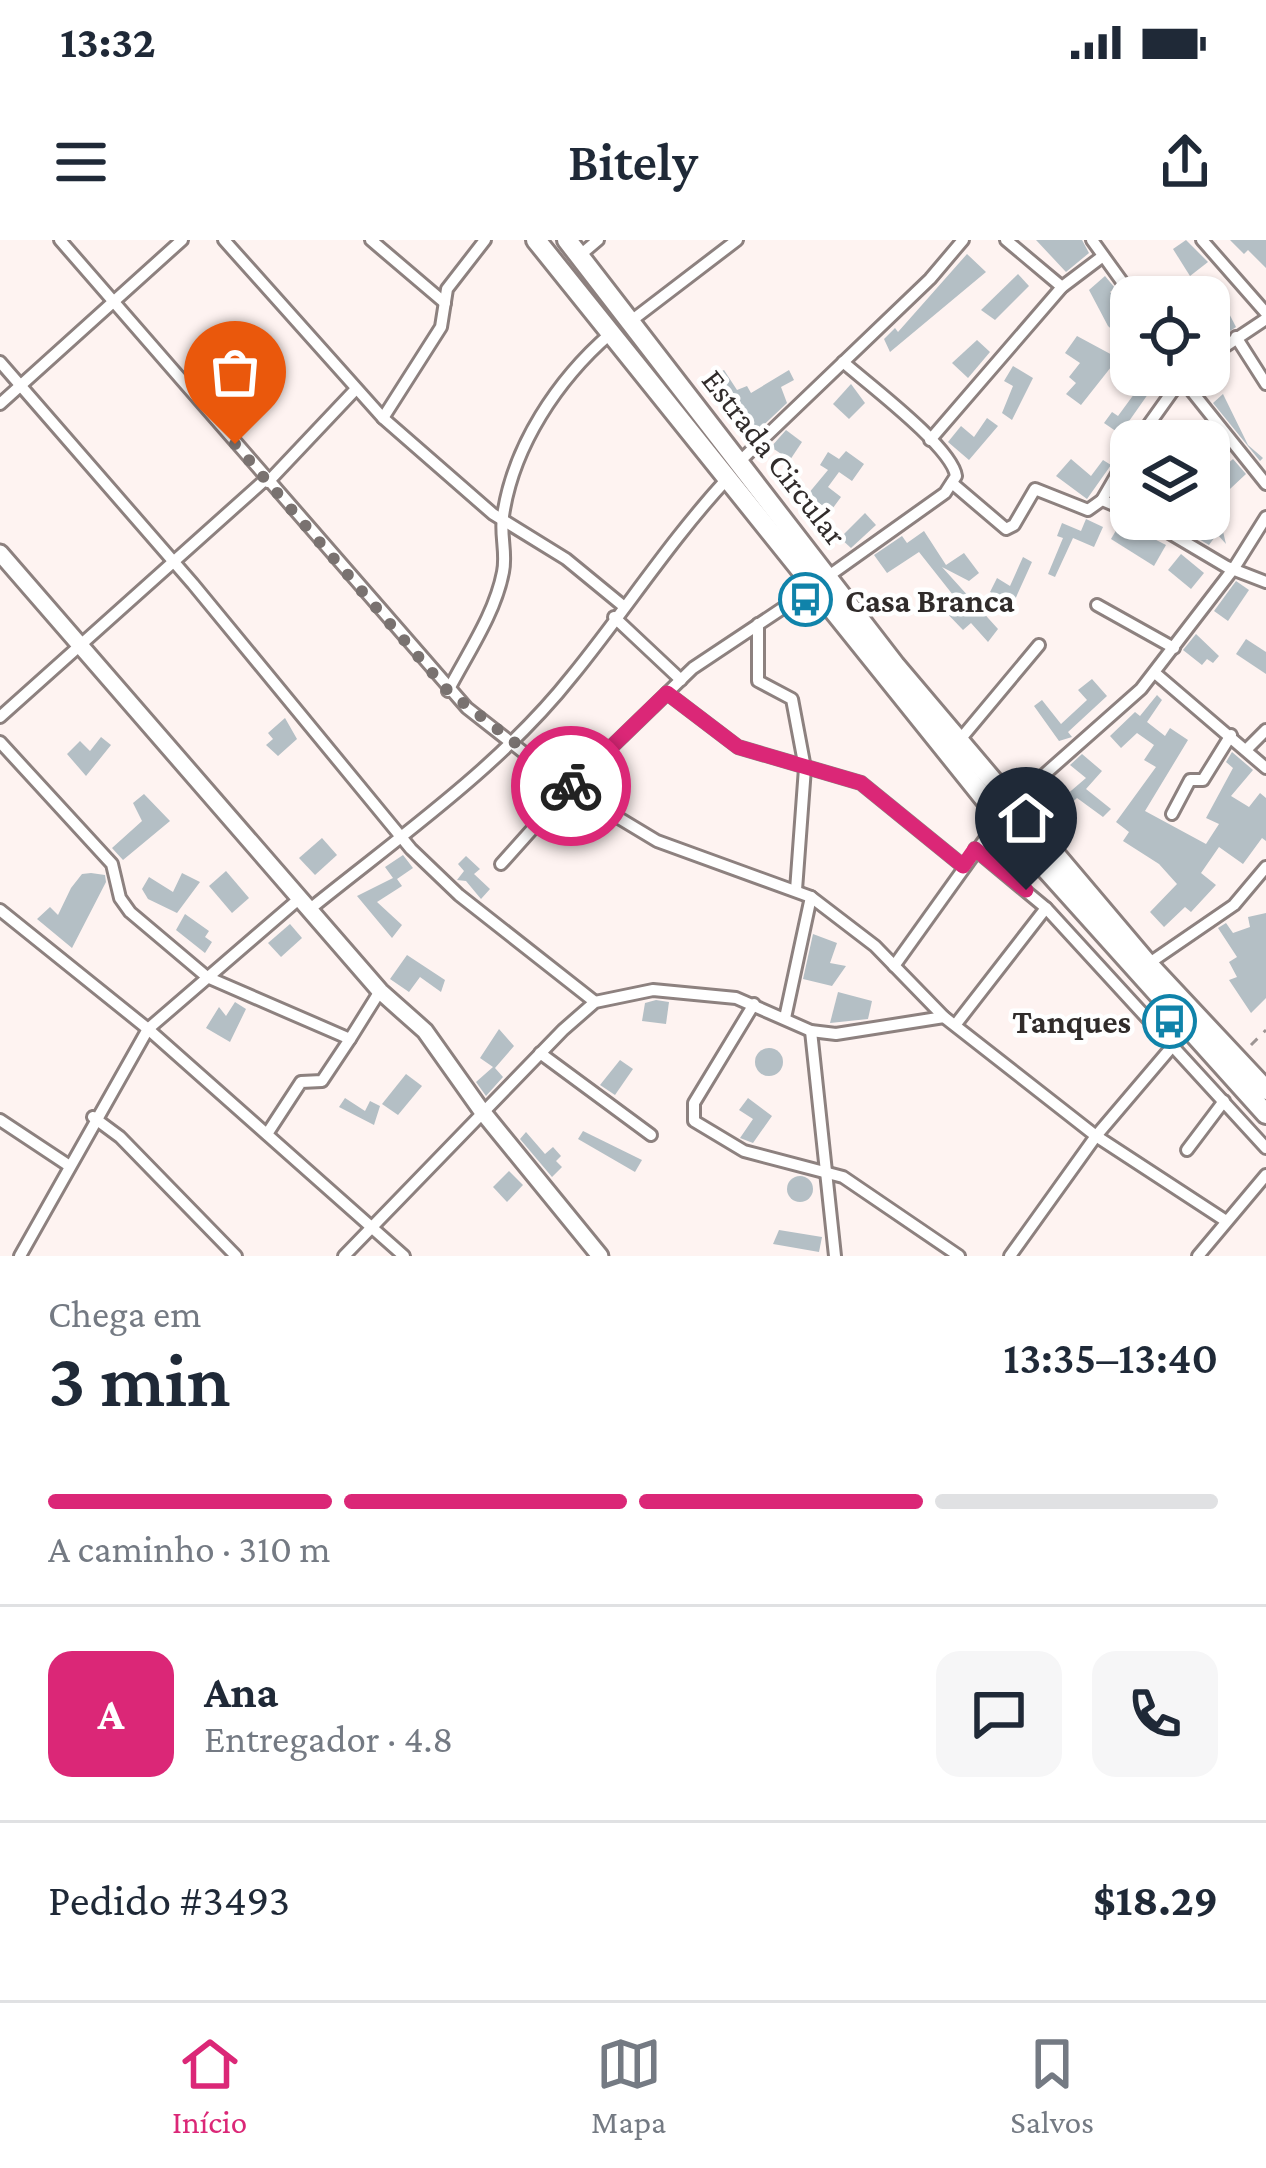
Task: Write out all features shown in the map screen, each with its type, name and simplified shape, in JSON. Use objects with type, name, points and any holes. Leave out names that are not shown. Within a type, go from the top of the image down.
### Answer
[{"type":"main road","points":[[536,240],[813,588],[1006,811],[1180,1036],[1266,1114]]},
{"type":"main road","name":"Estrada Circular","points":[[573,248],[830,575],[1006,811],[1266,1090]]},
{"type":"street","points":[[60,240],[448,691],[569,788],[657,841],[811,897],[950,1020],[1096,1136],[1226,1221]]},
{"type":"street","points":[[0,404],[182,240]]},
{"type":"street","points":[[224,240],[383,418],[502,521],[566,559],[622,605]]},
{"type":"street","points":[[371,240],[446,303]]},
{"type":"street","points":[[383,418],[440,327],[447,289],[485,240]]},
{"type":"street","points":[[573,248],[598,240]]},
{"type":"street","points":[[738,463],[963,240]]},
{"type":"street","points":[[1006,240],[1062,287]]},
{"type":"street","points":[[1092,240],[1118,276]]},
{"type":"street","points":[[1202,240],[1266,316],[1230,342]]},
{"type":"street","points":[[631,321],[733,242]]},
{"type":"street","points":[[930,440],[1062,287],[1103,256]]},
{"type":"street","points":[[448,691],[496,597],[504,570],[502,521],[537,420],[610,334]]},
{"type":"street","points":[[1236,338],[1266,384]]},
{"type":"street","points":[[0,362],[401,835],[459,895],[595,1002]]},
{"type":"street","points":[[830,575],[952,482],[955,466],[844,362]]},
{"type":"street","points":[[0,717],[267,481],[355,390]]},
{"type":"street","points":[[1196,396],[1239,457],[1266,484]]},
{"type":"street","points":[[20,1256],[94,1117],[148,1029],[207,977],[401,835],[510,743],[572,677],[622,605],[726,480]]},
{"type":"street","points":[[952,482],[1006,529],[1014,525],[1035,489],[1088,510],[1110,486]]},
{"type":"street","points":[[1102,500],[1110,503]]},
{"type":"street","points":[[894,966],[1006,811],[1155,673],[1266,517]]},
{"type":"street","points":[[1184,540],[1266,582]]},
{"type":"street","points":[[0,553],[380,991],[425,1031],[481,1110],[600,1256]]},
{"type":"street","points":[[501,864],[569,788],[681,680],[813,588]]},
{"type":"street","points":[[1097,605],[1174,648]]},
{"type":"street","points":[[614,617],[681,680]]},
{"type":"street","points":[[758,625],[757,678],[792,699],[805,769],[796,890]]},
{"type":"street","points":[[958,742],[1039,644]]},
{"type":"street","points":[[1155,673],[1266,768]]},
{"type":"street","points":[[667,693],[738,747],[861,783],[963,866]]},
{"type":"street","points":[[1247,749],[1266,730]]},
{"type":"street","points":[[1172,814],[1189,782],[1203,780],[1231,735]]},
{"type":"street","points":[[0,742],[112,865],[124,907],[207,977],[350,1040]]},
{"type":"street","points":[[975,849],[1046,908],[1180,1036],[1224,1100],[1266,1148]]},
{"type":"street","points":[[1148,964],[1234,905],[1266,868]]},
{"type":"street","points":[[785,1018],[811,897]]},
{"type":"street","points":[[344,1256],[481,1110],[595,1002],[653,990],[698,992],[754,1004],[811,1031],[853,1033],[950,1020],[1046,908]]},
{"type":"street","points":[[0,910],[148,1029],[404,1256]]},
{"type":"street","points":[[267,1134],[301,1082],[322,1081],[380,991]]},
{"type":"street","points":[[754,1004],[694,1102],[694,1121],[744,1151],[823,1169],[862,1187],[911,1228],[959,1256]]},
{"type":"street","points":[[811,1031],[835,1256]]},
{"type":"street","points":[[1010,1256],[1096,1136],[1180,1036]]},
{"type":"street","points":[[540,1053],[651,1135]]},
{"type":"street","points":[[1187,1150],[1224,1100]]},
{"type":"street","points":[[94,1117],[121,1138],[236,1256]]},
{"type":"street","points":[[0,1120],[68,1165]]},
{"type":"street","points":[[1198,1256],[1266,1175]]},
{"type":"path","points":[[1251,1045],[1266,1030]]},
{"type":"building","points":[[1036,240],[1082,240],[1089,253],[1066,272]]},
{"type":"building","points":[[1186,240],[1208,262],[1190,276],[1173,249]]},
{"type":"building","points":[[1230,240],[1266,240],[1266,268],[1248,250],[1244,254]]},
{"type":"building","points":[[967,254],[986,272],[890,352],[884,339],[895,328],[898,332]]},
{"type":"building","points":[[1018,274],[1029,286],[995,320],[981,310]]},
{"type":"building","points":[[1105,276],[1110,282],[1110,328],[1108,326],[1089,290]]},
{"type":"building","points":[[1077,336],[1110,354],[1110,368],[1081,405],[1066,394],[1076,383],[1069,377],[1080,363],[1065,353]]},
{"type":"building","points":[[977,340],[990,352],[968,378],[952,363]]},
{"type":"building","points":[[1013,366],[1033,378],[1012,420],[1002,413],[1013,386],[1004,381]]},
{"type":"building","points":[[724,370],[737,390],[747,386],[751,393],[789,370],[794,380],[781,387],[787,403],[752,436],[734,419],[708,378]]},
{"type":"building","points":[[851,384],[865,403],[849,419],[833,404]]},
{"type":"building","points":[[1133,396],[1147,396],[1130,420],[1110,420],[1110,427],[1104,423],[1112,412],[1118,416]]},
{"type":"building","points":[[1224,396],[1248,445],[1263,458],[1260,461],[1230,424],[1230,420],[1213,403]]},
{"type":"building","points":[[987,418],[998,426],[969,460],[948,442],[961,426],[974,437]]},
{"type":"building","points":[[786,430],[802,442],[790,460],[771,447]]},
{"type":"building","points":[[846,451],[864,464],[852,481],[839,472],[828,487],[841,497],[830,512],[808,494],[828,470],[820,465],[828,452],[839,459]]},
{"type":"building","points":[[1071,459],[1091,476],[1103,460],[1110,464],[1087,499],[1056,476]]},
{"type":"building","points":[[1233,459],[1246,474],[1230,489],[1230,462]]},
{"type":"building","points":[[865,513],[876,525],[851,548],[840,538]]},
{"type":"building","points":[[1086,519],[1103,527],[1094,547],[1073,538],[1055,577],[1048,574],[1063,538],[1057,536],[1062,523],[1081,531]]},
{"type":"building","points":[[924,531],[946,565],[964,553],[979,573],[969,581],[942,567],[998,629],[988,642],[971,623],[963,630],[940,606],[953,595],[919,552],[887,573],[874,555],[902,536],[907,543]]},
{"type":"building","points":[[1113,540],[1156,540],[1166,545],[1154,566]]},
{"type":"building","points":[[1181,554],[1204,573],[1191,589],[1168,570]]},
{"type":"building","points":[[1023,557],[1032,562],[1013,604],[990,592],[997,578],[1010,586]]},
{"type":"building","points":[[1236,581],[1249,590],[1228,621],[1214,611]]},
{"type":"building","points":[[1196,634],[1219,656],[1213,663],[1207,659],[1202,665],[1183,650]]},
{"type":"building","points":[[1246,639],[1266,652],[1266,674],[1236,654]]},
{"type":"building","points":[[1092,679],[1107,696],[1068,732],[1072,737],[1059,741],[1034,706],[1042,700],[1061,724],[1087,700],[1078,690]]},
{"type":"building","points":[[1157,695],[1162,700],[1147,722],[1165,736],[1170,728],[1188,740],[1145,811],[1206,844],[1219,824],[1206,818],[1233,768],[1226,762],[1232,752],[1253,770],[1231,796],[1249,807],[1260,793],[1266,798],[1266,841],[1262,838],[1243,864],[1219,847],[1201,873],[1216,885],[1191,912],[1185,907],[1164,927],[1150,912],[1177,884],[1159,864],[1123,841],[1129,832],[1116,822],[1156,767],[1144,760],[1154,745],[1137,733],[1121,748],[1110,736],[1135,712],[1140,716]]},
{"type":"building","points":[[285,718],[297,739],[278,756],[266,745],[273,739],[268,733]]},
{"type":"building","points":[[101,737],[111,745],[86,776],[67,754],[80,741],[90,751]]},
{"type":"building","points":[[1082,754],[1102,771],[1086,789],[1111,809],[1103,817],[1077,798],[1065,809],[1058,802],[1086,778],[1070,765]]},
{"type":"building","points":[[144,794],[170,821],[123,860],[112,848],[142,821],[133,803]]},
{"type":"building","points":[[322,838],[337,855],[315,875],[299,858]]},
{"type":"building","points":[[403,855],[413,868],[397,879],[402,886],[377,902],[402,925],[392,938],[357,896],[393,878],[385,867]]},
{"type":"building","points":[[466,856],[480,869],[474,874],[490,889],[481,899],[466,881],[457,880],[464,871],[458,864]]},
{"type":"building","points":[[226,871],[249,898],[232,913],[209,886]]},
{"type":"building","points":[[182,873],[200,882],[177,913],[148,899],[142,889],[149,877],[173,892]]},
{"type":"building","points":[[82,874],[105,875],[106,882],[72,948],[37,919],[50,907],[58,915]]},
{"type":"building","points":[[1266,913],[1266,998],[1251,1013],[1229,980],[1237,977],[1229,962],[1237,957],[1218,928],[1226,923],[1233,933],[1250,927],[1248,917]]},
{"type":"building","points":[[185,914],[209,931],[205,937],[212,942],[205,953],[176,930]]},
{"type":"building","points":[[290,924],[302,938],[281,957],[268,943]]},
{"type":"building","points":[[813,934],[837,943],[830,963],[846,966],[832,986],[803,979]]},
{"type":"building","points":[[407,955],[445,980],[441,992],[420,977],[409,992],[390,979]]},
{"type":"building","points":[[838,992],[872,1001],[868,1019],[830,1023]]},
{"type":"building","points":[[235,1002],[246,1009],[230,1042],[206,1028],[219,1007],[226,1016]]},
{"type":"building","points":[[669,1002],[666,1024],[642,1021],[645,1003]]},
{"type":"building","points":[[499,1029],[514,1046],[495,1068],[503,1077],[486,1096],[476,1082],[493,1067],[480,1058]]},
{"type":"building","points":[[769,1048],[779,1052],[783,1062],[779,1072],[769,1076],[759,1072],[755,1062],[759,1052]]},
{"type":"building","points":[[620,1060],[633,1069],[615,1095],[600,1085]]},
{"type":"building","points":[[406,1074],[422,1086],[398,1115],[382,1104]]},
{"type":"building","points":[[345,1098],[365,1111],[370,1101],[380,1106],[374,1125],[339,1107]]},
{"type":"building","points":[[748,1098],[772,1116],[753,1143],[740,1138],[753,1119],[739,1110]]},
{"type":"building","points":[[583,1131],[642,1160],[635,1172],[578,1139]]},
{"type":"building","points":[[526,1132],[545,1154],[553,1147],[561,1156],[556,1161],[562,1167],[552,1177],[520,1139]]},
{"type":"building","points":[[509,1171],[523,1185],[507,1202],[493,1187]]},
{"type":"building","points":[[800,1176],[813,1189],[800,1202],[787,1189]]},
{"type":"building","points":[[779,1230],[822,1237],[819,1252],[773,1244]]},
{"type":"way so far","points":[[235,444],[448,691],[571,786]]},
{"type":"place","name":"Casa Branca","points":[[806,600]]},
{"type":"place","name":"Tanques","points":[[1170,1021]]},
{"type":"route","points":[[571,786],[667,693],[720,736],[761,758],[861,783],[963,866],[975,849],[1026,890]]}]
